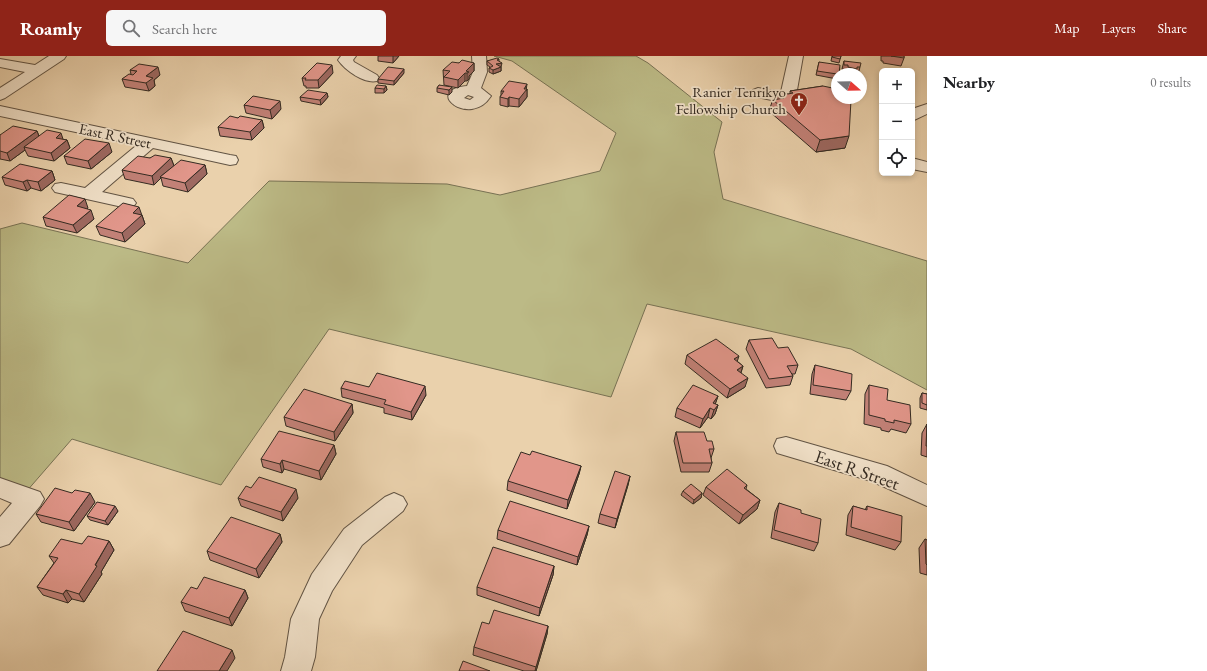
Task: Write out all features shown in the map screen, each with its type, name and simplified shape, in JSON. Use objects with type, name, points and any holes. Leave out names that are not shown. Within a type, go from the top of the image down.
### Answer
[{"type":"street","points":[[0,95],[59,56]]},
{"type":"street","points":[[349,56],[345,60],[349,65],[372,78]]},
{"type":"street","points":[[473,90],[480,72],[479,56]]},
{"type":"street","points":[[758,93],[781,97],[787,95],[790,90],[796,56]]},
{"type":"street","points":[[0,63],[38,70]]},
{"type":"street","points":[[915,114],[920,110],[927,109]]},
{"type":"street","name":"East R Street","points":[[0,111],[148,144],[230,160]]},
{"type":"street","points":[[89,194],[148,144]]},
{"type":"street","points":[[915,164],[920,167],[927,167]]},
{"type":"street","points":[[61,188],[127,204]]},
{"type":"street","name":"East R Street","points":[[786,446],[878,473],[927,496]]},
{"type":"street","points":[[0,488],[31,499],[0,536]]},
{"type":"street","points":[[296,671],[300,657],[305,619],[322,583],[353,537],[394,504]]},
{"type":"shaded area","points":[[494,56],[636,56],[648,63],[722,122],[714,152],[723,199],[927,261],[927,390],[851,349],[647,304],[611,397],[329,329],[221,485],[72,439],[19,500],[0,494],[0,229],[22,223],[188,263],[269,181],[447,184],[500,195],[600,171],[616,133],[512,61]]},
{"type":"building","points":[[841,56],[840,59],[832,57]]},
{"type":"building","points":[[891,56],[904,56],[904,58]]},
{"type":"building","points":[[497,58],[499,59],[497,60],[502,63],[496,64],[501,67],[493,70],[489,68],[493,66],[487,61]]},
{"type":"building","points":[[462,60],[474,63],[466,71],[469,72],[465,73],[458,80],[444,77],[450,71],[443,70],[452,62],[459,63]]},
{"type":"building","points":[[844,61],[861,63],[860,67],[857,68],[844,65]]},
{"type":"building","points":[[819,62],[840,65],[840,68],[831,68],[831,73],[817,71]]},
{"type":"building","points":[[317,63],[332,65],[318,80],[305,80],[306,78],[302,78]]},
{"type":"building","points":[[139,64],[158,67],[146,76],[153,78],[146,83],[122,79],[129,74],[133,75],[137,71],[130,70]]},
{"type":"building","points":[[388,67],[404,69],[394,81],[378,79]]},
{"type":"building","points":[[509,81],[527,84],[524,89],[527,89],[519,99],[500,97],[504,91],[501,91]]},
{"type":"building","points":[[377,85],[386,86],[384,89],[375,88]]},
{"type":"building","points":[[439,85],[452,87],[449,90],[437,88]]},
{"type":"building","points":[[823,86],[831,88],[831,104],[851,104],[849,136],[820,140],[773,100],[784,98],[774,96],[776,91],[788,94],[793,93],[790,91]]},
{"type":"building","points":[[308,90],[327,93],[320,100],[300,97]]},
{"type":"building","points":[[253,96],[280,101],[270,110],[244,105]]},
{"type":"building","points":[[230,116],[238,118],[240,116],[262,120],[250,132],[218,127]]},
{"type":"building","points":[[13,126],[37,131],[7,153],[0,151],[0,135]]},
{"type":"building","points":[[47,130],[61,133],[56,138],[67,140],[51,153],[24,147]]},
{"type":"building","points":[[85,139],[109,143],[88,161],[64,156]]},
{"type":"building","points":[[155,155],[171,158],[152,176],[122,170],[138,156],[150,158]]},
{"type":"building","points":[[181,160],[205,165],[185,183],[160,177]]},
{"type":"building","points":[[20,164],[52,171],[38,182],[27,180],[23,182],[2,177]]},
{"type":"building","points":[[69,195],[85,199],[77,206],[91,210],[73,225],[43,217]]},
{"type":"building","points":[[123,203],[139,207],[133,213],[142,215],[122,233],[96,226]]},
{"type":"building","points":[[772,338],[778,348],[788,347],[798,365],[787,366],[793,376],[769,379],[749,340]]},
{"type":"building","points":[[716,339],[739,356],[734,359],[743,366],[737,370],[748,378],[730,389],[687,355]]},
{"type":"building","points":[[815,365],[852,374],[851,391],[813,385]]},
{"type":"building","points":[[377,373],[425,386],[411,412],[384,404],[386,400],[341,388],[345,381],[369,387]]},
{"type":"building","points":[[693,385],[718,396],[713,403],[718,405],[714,410],[710,408],[703,419],[677,408]]},
{"type":"building","points":[[869,385],[888,389],[887,400],[910,405],[911,424],[894,420],[894,423],[869,415]]},
{"type":"building","points":[[304,389],[352,404],[334,432],[284,417]]},
{"type":"building","points":[[922,393],[927,394],[927,405],[922,403]]},
{"type":"building","points":[[927,424],[927,446],[926,446]]},
{"type":"building","points":[[279,431],[334,445],[319,471],[282,460],[280,464],[261,459]]},
{"type":"building","points":[[676,432],[704,432],[707,441],[712,441],[714,449],[709,449],[712,463],[683,463]]},
{"type":"building","points":[[532,451],[581,466],[568,500],[508,481],[521,452],[530,455]]},
{"type":"building","points":[[727,469],[747,485],[744,488],[760,500],[743,515],[706,487]]},
{"type":"building","points":[[615,471],[630,476],[617,519],[600,514]]},
{"type":"building","points":[[259,477],[296,489],[281,512],[238,498],[246,486],[251,488]]},
{"type":"building","points":[[691,484],[702,493],[694,500],[683,491]]},
{"type":"building","points":[[55,488],[72,493],[75,490],[90,493],[69,522],[36,514]]},
{"type":"building","points":[[510,501],[589,526],[578,557],[498,530]]},
{"type":"building","points":[[97,502],[115,506],[105,521],[87,516]]},
{"type":"building","points":[[779,503],[801,510],[801,513],[821,519],[818,543],[774,530]]},
{"type":"building","points":[[853,506],[867,510],[867,506],[902,516],[901,542],[851,527]]},
{"type":"building","points":[[231,517],[280,534],[256,569],[207,551]]},
{"type":"building","points":[[88,536],[109,541],[95,565],[97,566],[79,594],[66,590],[63,594],[37,587],[58,558],[49,556],[61,539],[82,544]]},
{"type":"building","points":[[925,539],[927,540],[927,565],[926,564]]},
{"type":"building","points":[[493,547],[554,566],[540,608],[477,587]]},
{"type":"building","points":[[204,577],[245,590],[229,618],[181,602],[191,587],[197,589]]},
{"type":"building","points":[[494,610],[548,626],[536,667],[474,647],[482,622],[489,624]]},
{"type":"building","points":[[183,631],[232,650],[219,671],[157,671]]},
{"type":"building","points":[[463,661],[490,671],[459,671]]},
{"type":"place","name":"Ranier Tenrikyo Fellowship Church","points":[[799,116]]}]
